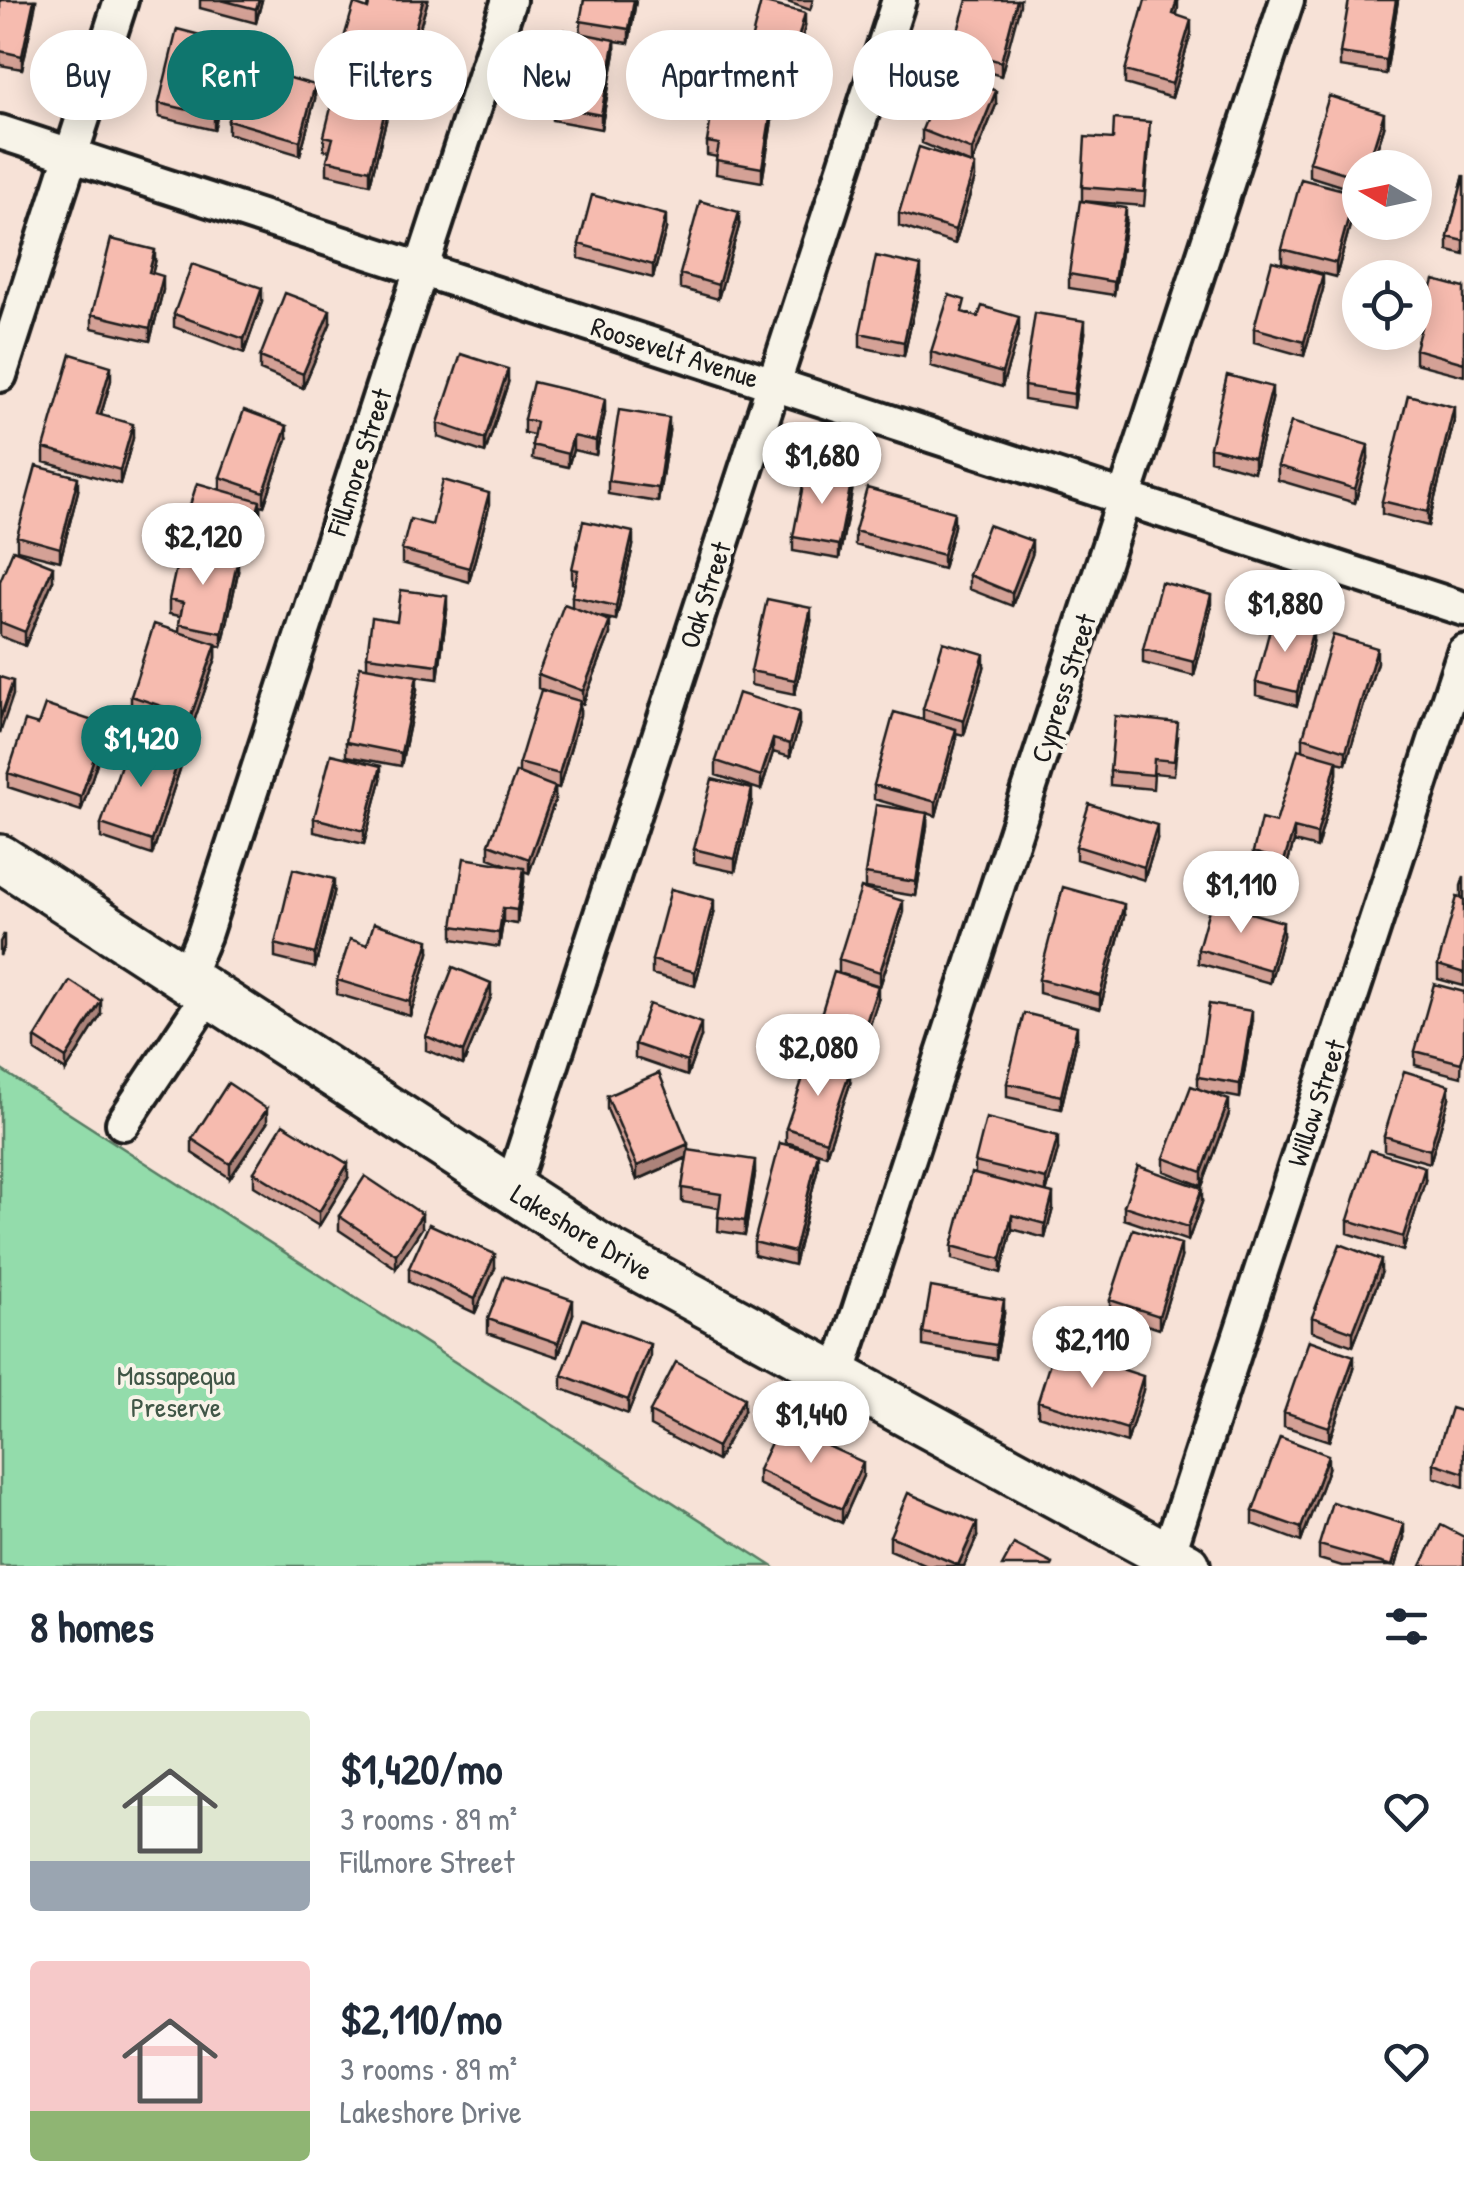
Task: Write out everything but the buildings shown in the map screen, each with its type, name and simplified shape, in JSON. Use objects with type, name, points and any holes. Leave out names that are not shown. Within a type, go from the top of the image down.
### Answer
[{"type":"street","points":[[0,374],[121,0]]},
{"type":"street","name":"Fillmore Street","points":[[124,1123],[197,987],[204,935],[509,0]]},
{"type":"street","name":"Oak Street","points":[[511,1190],[898,0]]},
{"type":"street","name":"Cypress Street","points":[[838,1375],[1287,0]]},
{"type":"street","name":"Roosevelt Avenue","points":[[0,132],[1464,609]]},
{"type":"street","name":"Willow Street","points":[[1178,1561],[1464,652]]},
{"type":"street","name":"Lakeshore Drive","points":[[0,858],[602,1248],[1178,1561]]},
{"type":"green space","name":"Massapequa Preserve","points":[[0,1069],[772,1566],[0,1566]]}]
